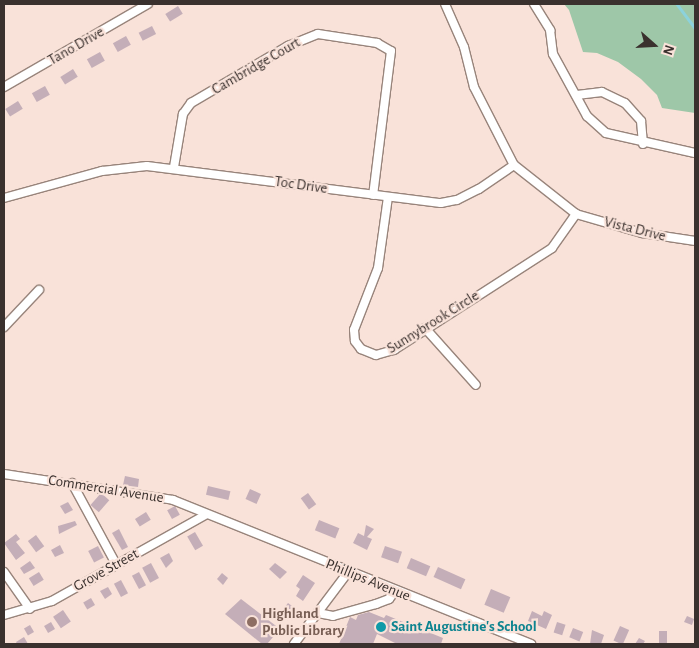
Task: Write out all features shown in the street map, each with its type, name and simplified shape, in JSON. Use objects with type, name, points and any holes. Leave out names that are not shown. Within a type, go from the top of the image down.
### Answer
[{"type":"street","name":"Tano Drive","points":[[4,87],[148,4]]},
{"type":"street","points":[[445,4],[464,47],[478,95],[514,165],[576,214]]},
{"type":"street","points":[[534,4],[550,30],[553,54],[587,116],[606,133],[643,144],[695,153]]},
{"type":"street","name":"Cambridge Court","points":[[174,167],[179,127],[183,114],[191,104],[288,46],[318,34],[377,43],[392,51],[373,195]]},
{"type":"street","points":[[577,95],[602,92],[625,103],[641,121],[643,144]]},
{"type":"street","name":"Toc Drive","points":[[4,198],[102,171],[135,166],[174,167],[441,203],[457,200],[514,165]]},
{"type":"street","name":"Sunnybrook Circle","points":[[388,197],[378,268],[357,319],[355,341],[361,349],[379,355],[394,350],[424,328],[552,248],[576,214]]},
{"type":"street","name":"Vista Drive","points":[[576,214],[642,233],[695,242]]},
{"type":"street","points":[[4,327],[39,290]]},
{"type":"street","points":[[424,328],[476,385]]},
{"type":"street","name":"Commercial Avenue","points":[[4,474],[173,500],[205,515]]},
{"type":"street","points":[[72,483],[116,564]]},
{"type":"street","name":"Grove Street","points":[[4,615],[30,609],[52,601],[205,515]]},
{"type":"street","name":"Phillips Avenue","points":[[205,515],[531,644]]},
{"type":"street","points":[[4,572],[30,609]]},
{"type":"street","points":[[294,644],[348,572]]},
{"type":"street","points":[[318,613],[329,616],[342,613],[389,599],[395,591]]},
{"type":"green space","points":[[564,4],[695,4],[695,113],[662,108],[657,95],[641,79],[618,62],[597,53],[583,52],[569,10]]},
{"type":"building","points":[[178,6],[183,14],[170,22],[165,14]]},
{"type":"building","points":[[152,26],[156,34],[143,41],[139,33]]},
{"type":"building","points":[[126,36],[131,45],[118,52],[113,43]]},
{"type":"building","points":[[100,52],[105,61],[92,68],[87,59]]},
{"type":"building","points":[[73,69],[78,77],[65,85],[60,77]]},
{"type":"building","points":[[45,86],[50,95],[37,102],[32,93]]},
{"type":"building","points":[[18,101],[23,109],[10,117],[5,109]]},
{"type":"building","points":[[125,476],[139,479],[138,487],[123,485]]},
{"type":"building","points":[[208,486],[230,491],[228,500],[206,495]]},
{"type":"building","points":[[250,489],[261,494],[256,504],[246,499]]},
{"type":"building","points":[[101,493],[109,500],[99,512],[91,505]]},
{"type":"building","points":[[308,493],[316,504],[309,510],[301,498]]},
{"type":"building","points":[[68,502],[73,510],[65,514],[60,506]]},
{"type":"building","points":[[175,506],[180,515],[172,519],[167,510]]},
{"type":"building","points":[[146,512],[151,520],[140,527],[135,519]]},
{"type":"building","points":[[319,520],[339,528],[335,538],[315,530]]},
{"type":"building","points":[[75,521],[77,525],[59,534],[58,526]]},
{"type":"building","points":[[366,525],[374,529],[367,537],[372,539],[367,550],[353,543],[358,533],[364,536]]},
{"type":"building","points":[[119,529],[128,547],[122,550],[112,533]]},
{"type":"building","points":[[195,532],[203,546],[195,550],[187,536]]},
{"type":"building","points":[[16,534],[20,539],[16,542],[25,553],[16,560],[4,543]]},
{"type":"building","points":[[36,535],[44,546],[36,552],[28,541]]},
{"type":"building","points":[[60,545],[64,553],[55,557],[51,550]]},
{"type":"building","points":[[98,546],[104,558],[94,563],[88,551]]},
{"type":"building","points":[[385,546],[402,552],[398,563],[381,557]]},
{"type":"building","points":[[169,553],[173,561],[166,568],[160,558]]},
{"type":"building","points":[[411,558],[430,566],[426,576],[407,568]]},
{"type":"building","points":[[30,561],[35,568],[24,574],[20,568]]},
{"type":"building","points":[[151,563],[159,578],[150,583],[142,568]]},
{"type":"building","points":[[275,563],[287,572],[280,579],[269,569]]},
{"type":"building","points":[[438,567],[465,579],[461,589],[434,577]]},
{"type":"building","points":[[39,572],[44,580],[34,586],[29,578]]},
{"type":"building","points":[[139,572],[146,585],[139,589],[132,576]]},
{"type":"building","points":[[222,573],[228,578],[223,585],[217,579]]},
{"type":"building","points":[[303,575],[315,583],[303,601],[296,596],[300,589],[296,586]]},
{"type":"building","points":[[121,580],[128,593],[121,597],[114,584]]},
{"type":"building","points":[[108,587],[112,594],[105,599],[100,591]]},
{"type":"building","points":[[491,589],[510,597],[504,613],[484,605]]},
{"type":"building","points":[[91,598],[95,605],[87,609],[83,602]]},
{"type":"building","name":"Highland Public Library","points":[[241,599],[280,629],[267,644],[262,644],[225,614]]},
{"type":"building","points":[[288,603],[296,609],[288,620],[280,614]]},
{"type":"building","points":[[63,610],[71,622],[61,628],[53,617]]},
{"type":"building","points":[[532,611],[542,616],[544,611],[552,615],[546,629],[528,621]]},
{"type":"building","name":"Saint Augustine's School","points":[[369,612],[384,618],[386,615],[443,638],[441,644],[397,644],[377,634],[373,644],[339,644],[350,617],[356,620],[358,615]]},
{"type":"building","points":[[687,616],[694,619],[692,625],[684,622]]},
{"type":"building","points":[[51,622],[55,629],[48,633],[44,626]]},
{"type":"building","points":[[557,622],[566,625],[562,635],[554,632]]},
{"type":"building","points":[[30,625],[34,632],[28,635],[24,628]]},
{"type":"building","points":[[620,626],[629,630],[623,644],[613,641]]},
{"type":"building","points":[[573,628],[583,632],[579,641],[569,637]]},
{"type":"building","points":[[592,630],[604,635],[601,644],[590,644]]},
{"type":"building","points":[[659,631],[667,631],[667,643],[659,643]]},
{"type":"building","points":[[24,637],[28,644],[17,644],[16,642]]},
{"type":"building","points":[[639,638],[645,641],[643,644],[635,644]]},
{"type":"waterway","points":[[677,4],[695,28]]},
{"type":"place","name":"Highland Public Library","points":[[252,622]]},
{"type":"place","name":"Saint Augustine's School","points":[[381,627]]}]
